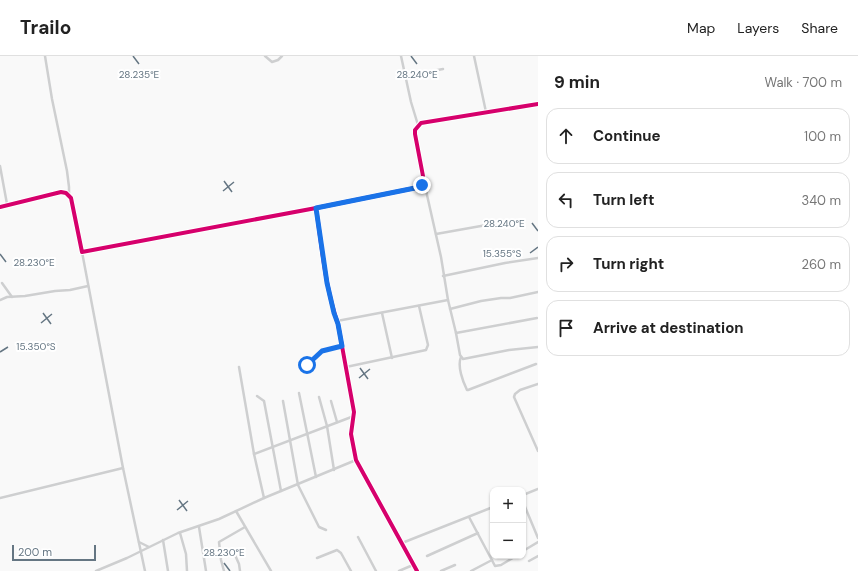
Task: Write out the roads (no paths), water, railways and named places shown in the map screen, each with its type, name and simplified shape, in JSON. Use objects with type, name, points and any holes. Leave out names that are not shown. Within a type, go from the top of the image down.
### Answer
[{"type":"street","points":[[45,56],[52,99],[67,171],[69,195],[73,203],[123,468],[145,571]]},
{"type":"street","points":[[265,56],[272,62],[278,60],[282,56]]},
{"type":"street","points":[[401,56],[410,102],[418,125]]},
{"type":"street","points":[[474,56],[486,112]]},
{"type":"street","points":[[406,76],[443,69]]},
{"type":"street","points":[[536,364],[468,390],[464,385],[460,360],[461,357],[443,276],[436,234],[426,189],[422,185],[423,176],[415,130],[418,125],[424,121],[538,104]]},
{"type":"street","points":[[0,168],[7,204]]},
{"type":"street","points":[[82,252],[316,208],[415,188],[422,185]]},
{"type":"street","points":[[0,207],[7,204],[61,192],[69,195]]},
{"type":"street","points":[[316,208],[327,283],[337,321],[354,416],[351,434],[356,460],[417,571]]},
{"type":"street","points":[[436,234],[509,221]]},
{"type":"street","points":[[443,276],[505,263],[538,258]]},
{"type":"street","points":[[2,283],[12,297]]},
{"type":"street","points":[[0,300],[88,286]]},
{"type":"street","points":[[450,309],[481,301],[510,298],[538,292]]},
{"type":"street","points":[[337,321],[448,300]]},
{"type":"street","points":[[346,367],[423,352],[427,348],[419,306]]},
{"type":"street","points":[[382,313],[392,358]]},
{"type":"street","points":[[456,333],[538,318]]},
{"type":"street","points":[[307,365],[322,351],[342,346]]},
{"type":"street","points":[[461,357],[465,359],[509,350],[538,347]]},
{"type":"street","points":[[239,367],[254,454],[264,498]]},
{"type":"street","points":[[538,384],[520,390],[514,397],[538,451]]},
{"type":"street","points":[[299,393],[316,477]]},
{"type":"street","points":[[257,396],[264,401],[281,491]]},
{"type":"street","points":[[319,397],[327,426],[334,470]]},
{"type":"street","points":[[283,401],[298,485],[319,527],[326,530]]},
{"type":"street","points":[[331,401],[337,422]]},
{"type":"street","points":[[254,454],[354,416]]},
{"type":"street","points":[[96,571],[127,558],[180,532],[220,519],[264,498],[356,460]]},
{"type":"street","points":[[0,498],[123,468]]},
{"type":"street","points":[[526,494],[538,489]]},
{"type":"street","points":[[402,543],[490,508]]},
{"type":"street","points":[[526,509],[538,538]]},
{"type":"street","points":[[236,511],[271,571]]},
{"type":"street","points":[[469,517],[495,566],[510,559]]},
{"type":"street","points":[[199,527],[206,571]]},
{"type":"street","points":[[224,571],[219,542],[246,527]]},
{"type":"street","points":[[180,532],[186,554],[187,571]]},
{"type":"street","points":[[427,556],[478,533]]},
{"type":"street","points":[[358,537],[376,571]]},
{"type":"street","points":[[163,540],[168,571]]},
{"type":"street","points":[[139,542],[149,547]]},
{"type":"street","points":[[526,549],[538,542]]},
{"type":"street","points":[[317,558],[337,550],[341,553],[351,571]]},
{"type":"street","points":[[235,555],[240,571]]},
{"type":"street","points":[[529,561],[538,556]]},
{"type":"street","points":[[471,571],[492,560]]},
{"type":"street","points":[[399,571],[413,565]]},
{"type":"street","points":[[441,571],[455,565]]}]
